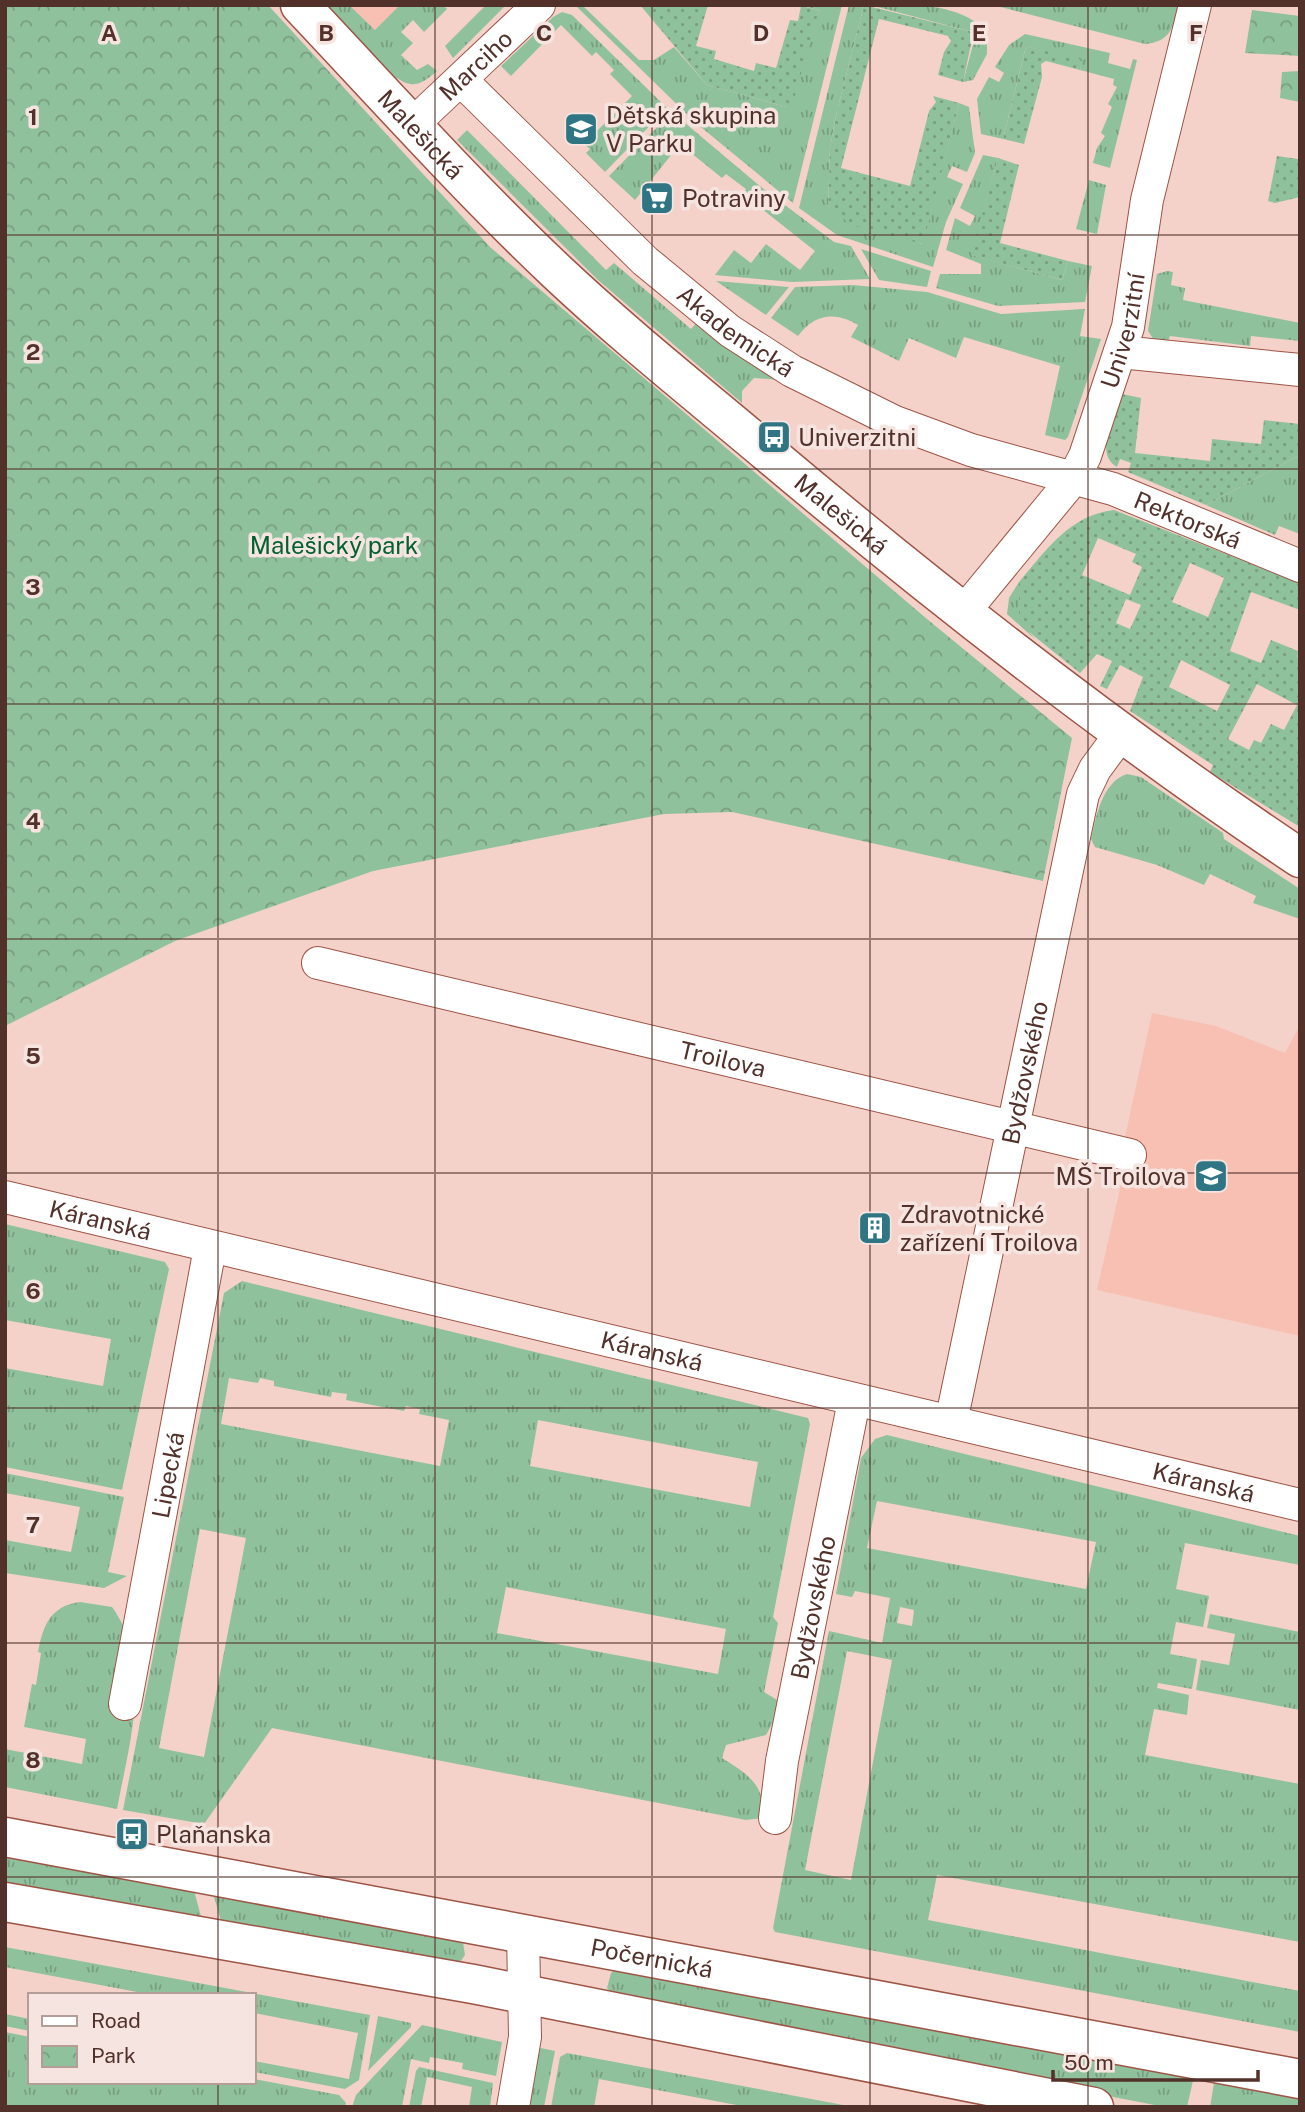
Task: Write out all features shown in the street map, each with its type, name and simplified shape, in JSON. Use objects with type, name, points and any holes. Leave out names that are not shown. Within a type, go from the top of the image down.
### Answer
[{"type":"street","name":"Malešická","points":[[300,5],[522,238],[596,307],[962,614],[1120,735],[1300,858]]},
{"type":"street","name":"Marciho","points":[[413,124],[539,5]]},
{"type":"street","name":"Univerzitní","points":[[962,614],[1073,479],[1084,456],[1132,310],[1147,200],[1195,5]]},
{"type":"street","name":"Akademická","points":[[461,80],[645,261],[730,331],[762,352],[792,371],[895,422],[971,450],[1073,479]]},
{"type":"street","points":[[1120,352],[1300,370]]},
{"type":"street","name":"Rektorská","points":[[1073,479],[1113,489],[1300,566]]},
{"type":"street","name":"Bydžovského","points":[[951,1422],[1083,794],[1095,769],[1120,735]]},
{"type":"street","name":"Troilova","points":[[318,963],[1130,1154]]},
{"type":"street","name":"Káranská","points":[[5,1198],[1300,1505]]},
{"type":"street","name":"Lipecká","points":[[125,1704],[210,1248]]},
{"type":"street","name":"Bydžovského","points":[[775,1818],[782,1761],[854,1401]]},
{"type":"street","name":"Počernická","points":[[5,1837],[1300,2079]]},
{"type":"street","points":[[5,1902],[523,1994],[1094,2107]]},
{"type":"street","points":[[513,2107],[526,2037],[523,1933]]},
{"type":"shaded area","points":[[349,5],[400,5],[375,31]]},
{"type":"shaded area","name":"MŠ Troilova","points":[[1152,1013],[1216,1026],[1285,1053],[1300,1025],[1300,1336],[1097,1290],[1124,1171],[1139,1169],[1130,1138],[1125,1137]]},
{"type":"green space","name":"Malešický park","points":[[5,5],[268,5],[490,247],[927,619],[1072,738],[1043,881],[732,812],[664,814],[373,871],[175,941],[5,1026]]},
{"type":"green space","points":[[320,5],[349,5],[375,30],[400,5],[443,5],[447,9],[424,32],[413,20],[401,32],[413,43],[401,55],[417,70],[428,64],[437,71],[418,83],[408,84],[397,78],[393,82]]},
{"type":"green space","points":[[486,5],[506,5],[453,58],[445,46]]},
{"type":"green space","points":[[575,5],[583,6],[639,60],[654,60],[674,47],[707,85],[786,107],[819,10],[799,5],[842,5],[793,203],[696,123]]},
{"type":"green space","points":[[640,5],[708,5],[696,46],[716,51],[714,59],[754,71],[756,63],[776,68],[790,20],[798,21],[801,6],[819,10],[792,106],[786,107],[707,85]]},
{"type":"green space","points":[[849,5],[864,5],[830,148],[828,206],[922,244],[959,103],[969,107],[975,153],[967,172],[952,166],[947,177],[963,184],[946,222],[933,267],[837,235],[799,208]]},
{"type":"green space","points":[[864,5],[969,31],[973,35],[963,82],[938,75],[944,52],[951,41],[948,36],[879,19],[841,168],[910,186],[929,111],[936,102],[933,96],[959,103],[923,244],[851,225],[828,206],[830,148]]},
{"type":"green space","points":[[870,5],[932,7],[948,10],[975,22],[987,32],[987,54],[973,80],[963,82],[974,41],[969,31]]},
{"type":"green space","points":[[993,5],[1179,5],[1170,32],[1160,40],[1145,44]]},
{"type":"green space","points":[[1252,10],[1300,16],[1300,56],[1245,53]]},
{"type":"green space","points":[[562,12],[572,15],[667,108],[605,172],[586,153],[590,149],[584,144],[632,96],[610,74],[614,70],[596,52],[592,56],[561,25],[511,76],[501,66],[553,17]]},
{"type":"green space","points":[[1025,34],[1110,53],[1108,63],[1130,69],[1133,59],[1137,60],[1110,168],[1093,163],[1097,148],[1105,136],[1101,133],[1112,107],[1108,104],[1117,87],[1113,85],[1114,79],[1080,70],[1082,61],[1026,46],[1003,139],[981,134],[977,99],[989,77],[999,82],[1004,73],[995,67],[1009,45]]},
{"type":"green space","points":[[1026,46],[1083,60],[1080,70],[1046,61],[1041,64],[1042,77],[1024,144],[1003,139]]},
{"type":"green space","points":[[1300,71],[1300,102],[1280,98],[1282,72]]},
{"type":"green space","points":[[672,112],[761,187],[834,242],[851,246],[870,279],[792,282],[715,275],[734,250],[751,263],[766,244],[800,270],[815,251],[743,194],[746,189],[726,174],[722,178],[680,144],[635,200],[609,176]]},
{"type":"green space","points":[[467,130],[606,270],[614,263],[691,329],[697,322],[780,380],[754,378],[742,391],[742,403],[598,280],[457,140]]},
{"type":"green space","points":[[1300,149],[1300,197],[1275,203],[1268,201],[1277,156],[1298,159]]},
{"type":"green space","points":[[983,155],[998,158],[972,255],[1062,280],[1068,261],[1092,266],[1085,302],[998,306],[936,288],[940,274],[981,274],[981,264],[946,250],[955,218],[970,226],[975,216],[960,208]]},
{"type":"green space","points":[[998,158],[1019,165],[1000,243],[1068,261],[1062,280],[971,255]]},
{"type":"green space","points":[[1089,180],[1106,185],[1097,234],[1076,229]]},
{"type":"green space","points":[[861,249],[931,271],[927,287],[879,280]]},
{"type":"green space","points":[[1173,272],[1171,285],[1185,288],[1183,300],[1300,323],[1300,341],[1251,336],[1250,346],[1170,336],[1168,341],[1154,340],[1148,331],[1157,274]]},
{"type":"green space","points":[[716,281],[789,287],[766,315]]},
{"type":"green space","points":[[853,285],[927,292],[1001,314],[1085,309],[1080,336],[1101,339],[1068,437],[1065,440],[1045,435],[1060,366],[964,337],[956,358],[909,338],[899,361],[851,337],[858,325],[841,318],[818,319],[798,336],[771,318],[795,287]]},
{"type":"green space","points":[[1122,394],[1141,398],[1135,453],[1210,461],[1212,439],[1261,444],[1264,420],[1300,424],[1300,455],[1206,505],[1128,472],[1131,463],[1120,459],[1117,467],[1110,461],[1106,443]]},
{"type":"green space","points":[[1300,455],[1300,534],[1279,526],[1275,535],[1206,505]]},
{"type":"green space","points":[[1114,510],[1300,583],[1300,610],[1251,592],[1230,651],[1261,663],[1271,640],[1298,651],[1297,658],[1300,652],[1300,827],[1210,772],[1213,765],[1130,711],[1143,677],[1120,665],[1107,689],[1100,686],[1112,661],[1097,654],[1080,673],[1024,628],[1019,617],[1019,582],[1060,536],[1084,519]],"holes":[[[1098,538],[1136,554],[1132,562],[1142,567],[1130,595],[1082,575]],[[1190,563],[1224,578],[1208,617],[1172,602]],[[1126,599],[1141,605],[1130,629],[1116,623]],[[1181,660],[1230,685],[1217,711],[1169,687]],[[1257,684],[1297,705],[1284,730],[1271,724],[1261,743],[1254,740],[1249,750],[1228,739]]]},
{"type":"green space","points":[[1019,582],[1023,621],[1037,641],[1007,614],[1009,598]]},
{"type":"green space","points":[[1127,774],[1141,777],[1223,833],[1224,839],[1300,889],[1300,919],[1253,903],[1256,896],[1210,874],[1204,885],[1157,865],[1095,847],[1091,839],[1102,801],[1112,784]]},
{"type":"green space","points":[[5,1224],[165,1262],[169,1269],[122,1490],[5,1467],[5,1368],[103,1386],[111,1339],[5,1320]]},
{"type":"green space","points":[[242,1281],[808,1418],[810,1424],[773,1617],[778,1623],[764,1692],[782,1703],[782,1706],[766,1735],[726,1745],[722,1758],[747,1775],[758,1788],[763,1807],[762,1818],[746,1820],[272,1728],[204,1824],[123,1810],[224,1293]],"holes":[[[229,1378],[258,1383],[260,1378],[274,1381],[274,1386],[331,1397],[332,1392],[347,1394],[346,1400],[404,1411],[406,1406],[420,1409],[419,1414],[449,1420],[440,1466],[221,1424]],[[538,1420],[758,1462],[750,1507],[530,1466]],[[200,1529],[246,1538],[204,1757],[159,1748]],[[506,1587],[726,1629],[718,1674],[497,1633]]]},
{"type":"green space","points":[[887,1435],[1300,1536],[1300,1565],[1185,1543],[1176,1589],[1209,1596],[1203,1627],[1176,1622],[1170,1654],[1197,1659],[1192,1689],[1158,1683],[1157,1688],[1189,1695],[1187,1715],[1154,1709],[1145,1755],[1300,1784],[1300,1942],[937,1875],[928,1920],[1300,1991],[1300,2032],[775,1932],[773,1928],[829,1631],[882,1643],[890,1598],[855,1591],[852,1597],[836,1594],[861,1458],[875,1439]],"holes":[[[877,1501],[1096,1542],[1086,1589],[867,1548]],[[900,1607],[914,1610],[912,1626],[897,1623]],[[847,1651],[892,1660],[851,1880],[805,1870]]]},
{"type":"green space","points":[[5,1473],[124,1497],[108,1572],[127,1576],[104,1588],[5,1573],[5,1540],[71,1552],[80,1507],[5,1493]]},
{"type":"green space","points":[[80,1602],[112,1607],[125,1630],[132,1654],[135,1705],[117,1809],[5,1787],[5,1749],[82,1764],[86,1739],[24,1727],[32,1684],[36,1685],[42,1634],[55,1613],[70,1604]]},
{"type":"green space","points":[[1210,1614],[1300,1632],[1300,1710],[1196,1690],[1201,1660],[1229,1665],[1235,1634],[1207,1628]]},
{"type":"green space","points":[[5,1847],[192,1883],[203,1924],[5,1887]]},
{"type":"green space","points":[[211,1886],[463,1942],[465,1955],[458,1965],[223,1928]]},
{"type":"green space","points":[[5,1947],[252,1993],[142,1993],[5,1967]]},
{"type":"green space","points":[[618,1967],[1195,2072],[1187,2107],[1165,2107],[619,2002],[607,1988],[611,1973]]},
{"type":"green space","points":[[256,1994],[370,2015],[359,2080],[345,2089],[256,2072],[256,2061],[349,2079],[358,2033],[256,2013]]},
{"type":"green space","points":[[5,2014],[28,2019],[28,2031],[5,2026]]},
{"type":"green space","points":[[378,2016],[411,2023],[411,2027],[368,2071]]},
{"type":"green space","points":[[422,2025],[502,2042],[496,2076],[462,2069],[463,2063],[430,2057],[429,2063],[411,2059],[402,2107],[352,2107],[356,2095]]},
{"type":"green space","points":[[5,2032],[28,2037],[28,2084],[256,2084],[256,2079],[339,2095],[346,2103],[345,2107],[5,2107]]},
{"type":"green space","points":[[536,2047],[555,2051],[544,2107],[524,2107]]},
{"type":"green space","points":[[567,2053],[854,2107],[747,2107],[599,2079],[594,2107],[551,2107],[560,2057]]},
{"type":"green space","points":[[419,2067],[493,2083],[490,2107],[469,2107],[472,2087],[427,2077],[421,2107],[409,2107]]},
{"type":"green space","points":[[1215,2077],[1300,2093],[1300,2107],[1210,2107]]},
{"type":"place","name":"Dětská skupina V Parku","points":[[581,129]]},
{"type":"place","name":"Potraviny","points":[[657,198]]},
{"type":"place","name":"Univerzitni","points":[[774,437]]},
{"type":"place","name":"MŠ Troilova","points":[[1211,1176]]},
{"type":"place","name":"Zdravotnické zařízení Troilova","points":[[875,1228]]},
{"type":"place","name":"Plaňanska","points":[[132,1834]]}]
